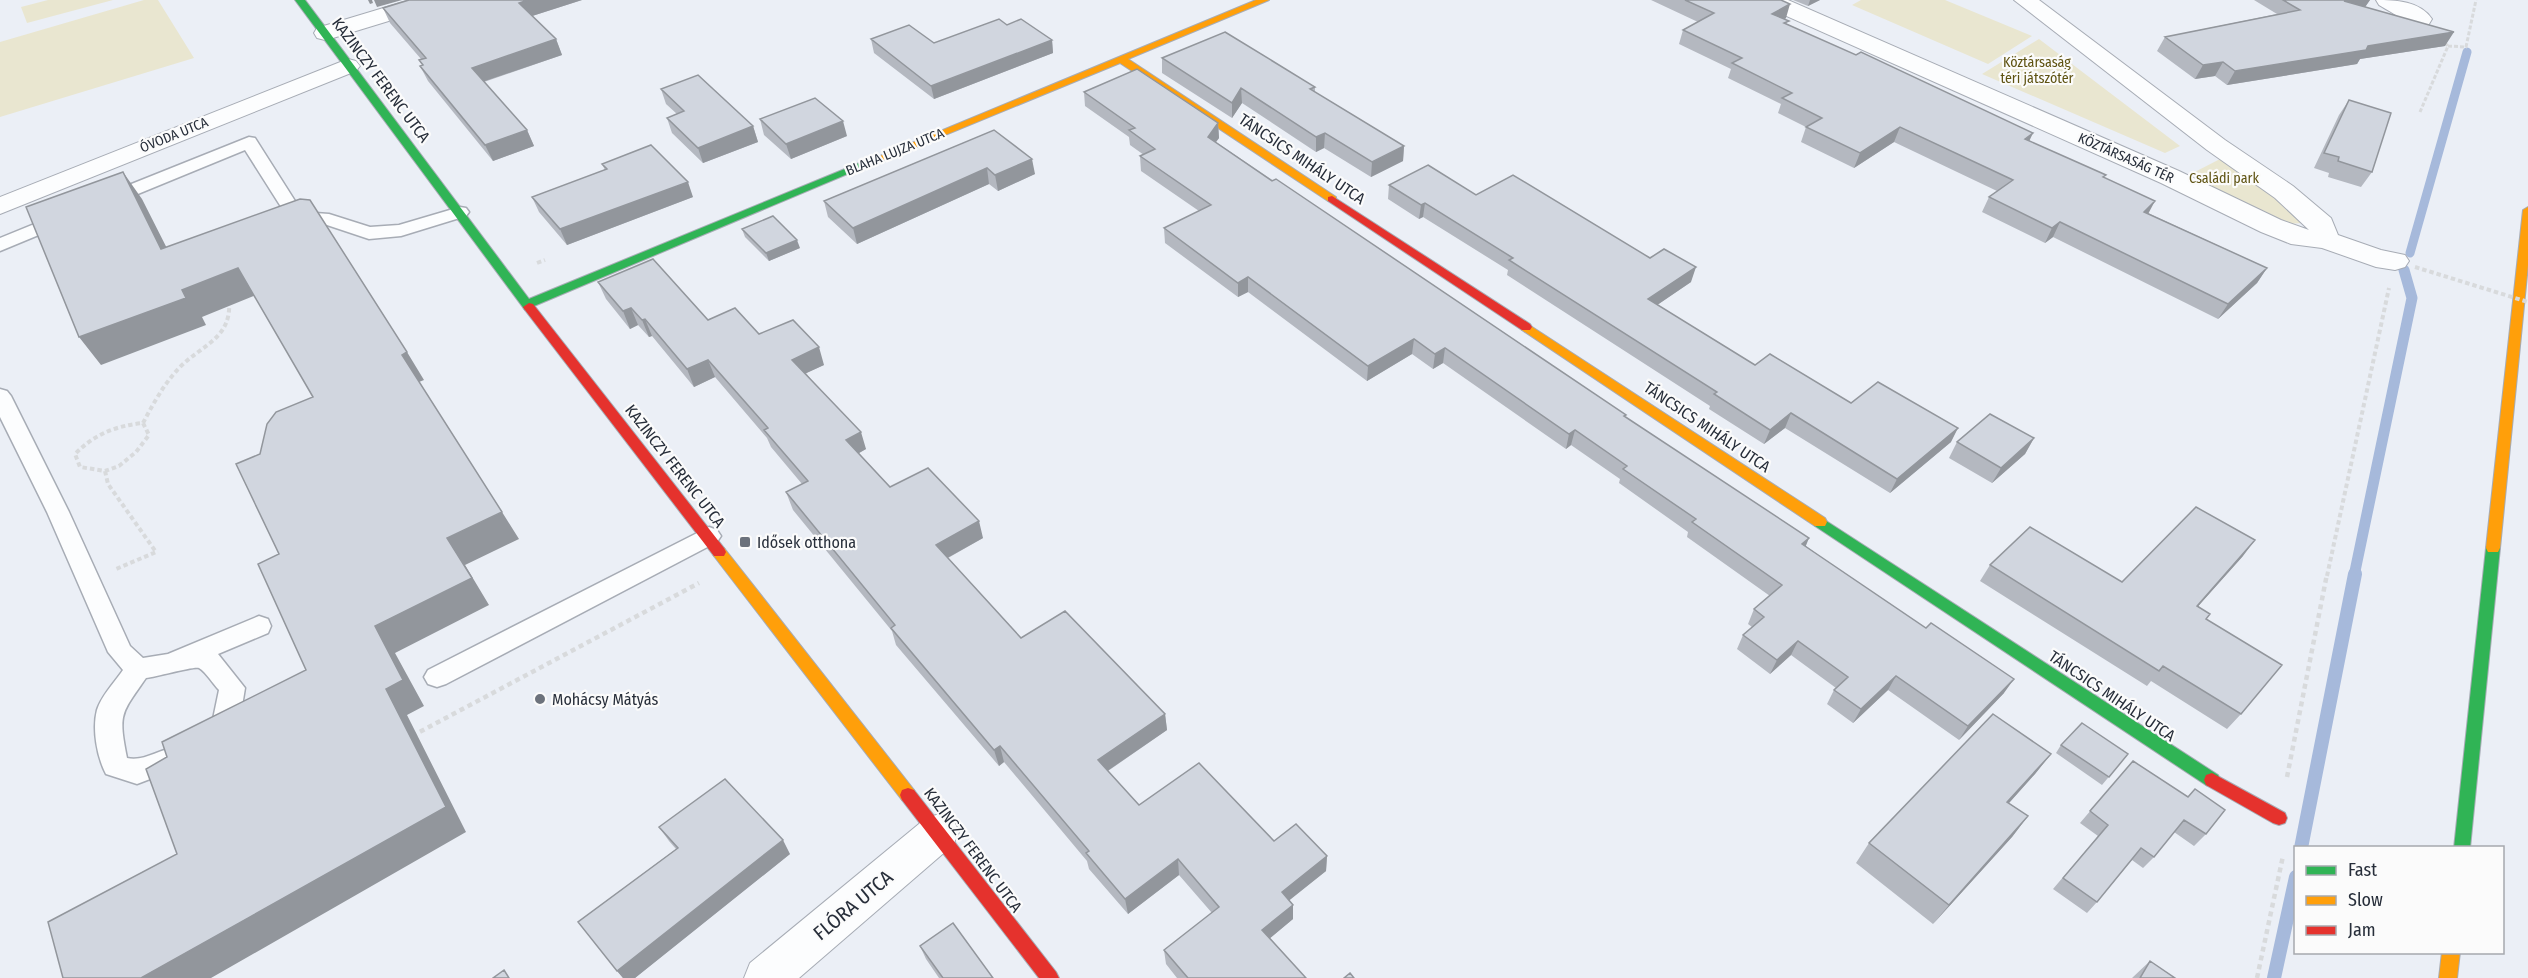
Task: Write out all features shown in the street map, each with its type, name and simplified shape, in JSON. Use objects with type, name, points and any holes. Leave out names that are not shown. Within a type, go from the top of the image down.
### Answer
[{"type":"main road","name":"KAZINCZY FERENC UTCA","points":[[300,0],[527,304],[939,832],[1050,978]]},
{"type":"main road","name":"BLAHA LUJZA UTCA","points":[[527,304],[1264,0]]},
{"type":"main road","name":"TÁNCSICS MIHÁLY UTCA","points":[[1121,59],[2193,769],[2279,818]]},
{"type":"main road","points":[[2462,846],[2528,210]]},
{"type":"main road","points":[[2448,978],[2451,954]]},
{"type":"street","points":[[325,33],[433,0]]},
{"type":"street","name":"KÖZTÁRSASÁG TÉR","points":[[1770,0],[2170,177],[2291,234],[2301,238],[2326,240],[2376,258],[2405,264]]},
{"type":"street","points":[[2025,0],[2216,145],[2284,192],[2321,224],[2326,240]]},
{"type":"street","points":[[2387,0],[2421,19]]},
{"type":"street","name":"ÓVODA UTCA","points":[[0,206],[348,66]]},
{"type":"street","points":[[2170,177],[2216,145]]},
{"type":"street","name":"FLÓRA UTCA","points":[[766,978],[939,832]]},
{"type":"lane","points":[[0,244],[249,142],[296,217],[329,220],[369,233],[401,230],[460,212]]},
{"type":"lane","points":[[0,396],[58,512],[120,652],[138,669]]},
{"type":"lane","points":[[437,677],[709,536]]},
{"type":"lane","points":[[191,656],[209,661],[232,688],[225,725],[188,753],[137,772],[115,766],[108,729],[110,709],[138,669],[171,664],[259,626]]},
{"type":"path","points":[[2421,19],[2448,46],[2466,47],[2476,0]]},
{"type":"path","points":[[2420,112],[2448,46]]},
{"type":"path","points":[[2257,978],[2284,859],[2279,818],[2345,484],[2405,264],[2528,302]]},
{"type":"path","points":[[143,423],[154,399],[181,366],[212,342],[227,326],[231,311],[228,296]]},
{"type":"path","points":[[143,423],[149,435],[138,451],[126,462],[105,471],[81,467],[75,454],[90,438],[116,425],[143,423]]},
{"type":"path","points":[[88,581],[156,552],[108,484],[105,471]]},
{"type":"path","points":[[405,740],[732,566]]},
{"type":"green space","points":[[48,0],[113,0],[27,23],[21,7]]},
{"type":"green space","points":[[144,0],[158,0],[194,58],[0,117],[0,42]]},
{"type":"green space","points":[[1861,0],[1945,0],[2032,36],[1988,64],[1852,5]]},
{"type":"green space","name":"Köztársaság téri játszótér","points":[[2039,39],[2180,146],[2165,153],[1982,74]]},
{"type":"green space","name":"Családi park","points":[[2220,159],[2284,199],[2303,223],[2287,224],[2187,176]]},
{"type":"building","points":[[409,0],[528,0],[519,3],[556,39],[472,68],[527,130],[485,145],[420,66],[423,65],[419,60],[426,58],[383,8]]},
{"type":"building","points":[[1685,0],[1781,0],[1790,4],[1772,14],[1789,21],[1784,23],[1856,55],[1861,52],[2033,133],[2025,139],[2106,175],[2103,177],[2155,201],[2144,212],[2267,268],[2228,304],[2060,222],[2052,228],[1989,197],[2013,180],[1900,127],[1860,153],[1806,127],[1822,118],[1782,98],[1792,93],[1732,63],[1742,58],[1683,30],[1714,13]]},
{"type":"building","points":[[2283,0],[2349,0],[2344,1],[2454,32],[2368,46],[2366,50],[2235,71],[2223,62],[2203,65],[2165,37],[2300,10]]},
{"type":"building","points":[[999,19],[1007,25],[1021,19],[1052,40],[931,86],[871,39],[909,25],[934,43]]},
{"type":"building","points":[[1225,32],[1315,87],[1310,89],[1404,146],[1372,162],[1325,133],[1316,137],[1241,88],[1232,103],[1162,58]]},
{"type":"building","points":[[1137,69],[1218,123],[1208,137],[1272,181],[1276,179],[1626,415],[1624,416],[1809,538],[1802,544],[1926,628],[1931,623],[2014,679],[1968,726],[1896,676],[1861,709],[1834,690],[1848,677],[1798,641],[1777,660],[1743,635],[1764,617],[1754,609],[1782,585],[1692,522],[1696,519],[1623,469],[1627,466],[1575,430],[1569,434],[1445,348],[1435,354],[1414,339],[1368,366],[1248,277],[1238,283],[1164,228],[1211,205],[1140,156],[1155,149],[1129,130],[1135,128],[1084,92]]},
{"type":"building","points":[[698,75],[753,126],[698,148],[667,118],[684,111],[661,89]]},
{"type":"building","points":[[815,98],[843,121],[786,144],[760,119]]},
{"type":"building","points":[[2349,100],[2391,113],[2372,172],[2338,161],[2339,157],[2324,153]]},
{"type":"building","points":[[994,130],[1032,159],[995,175],[987,168],[853,228],[824,201]]},
{"type":"building","points":[[651,145],[688,182],[560,229],[532,197],[607,169],[602,164]]},
{"type":"building","points":[[1428,165],[1476,195],[1513,175],[1650,258],[1664,249],[1696,267],[1648,299],[1755,365],[1770,354],[1851,403],[1878,382],[1958,428],[1897,479],[1791,413],[1770,430],[1714,394],[1717,392],[1509,260],[1513,258],[1425,203],[1421,205],[1389,185]]},
{"type":"building","points":[[123,172],[161,249],[300,199],[310,200],[407,352],[402,355],[502,512],[447,538],[472,578],[375,626],[403,680],[386,689],[446,807],[141,978],[63,978],[48,922],[177,854],[146,769],[167,757],[162,742],[306,670],[258,564],[279,554],[236,464],[260,454],[267,424],[276,412],[313,397],[238,268],[182,290],[186,298],[79,337],[26,207]]},
{"type":"building","points":[[773,216],[797,240],[766,253],[742,229]]},
{"type":"building","points":[[653,259],[708,320],[735,308],[759,334],[793,320],[819,347],[792,360],[861,432],[846,440],[890,487],[928,468],[979,521],[936,545],[1021,638],[1065,611],[1165,714],[1098,760],[1139,805],[1199,763],[1274,841],[1296,824],[1327,856],[1282,892],[1293,905],[1262,930],[1306,978],[1188,978],[1164,950],[1219,907],[1178,859],[1125,899],[1086,853],[1089,851],[1000,746],[994,750],[891,628],[895,625],[786,492],[808,481],[764,430],[768,428],[708,360],[687,369],[645,319],[642,320],[631,308],[623,311],[598,282]]},
{"type":"building","points":[[1990,414],[2034,438],[2001,468],[1957,442]]},
{"type":"building","points":[[2196,507],[2255,540],[2197,606],[2210,614],[2206,619],[2282,665],[2241,714],[2163,666],[2159,671],[1990,565],[2030,527],[2122,582]]},
{"type":"building","points":[[1993,714],[2051,754],[2007,802],[2028,816],[1949,905],[1869,843]]},
{"type":"building","points":[[2082,723],[2128,754],[2109,777],[2061,745]]},
{"type":"building","points":[[2133,761],[2188,797],[2195,789],[2225,810],[2206,834],[2184,820],[2154,857],[2141,848],[2097,902],[2063,878],[2108,825],[2090,811]]},
{"type":"building","points":[[725,779],[783,840],[617,971],[578,922],[678,848],[659,827]]},
{"type":"building","points":[[953,923],[993,978],[943,978],[920,946]]},
{"type":"building","points":[[2150,961],[2175,978],[2140,978]]},
{"type":"building","points":[[504,970],[509,978],[493,978]]},
{"type":"building","points":[[1350,973],[1354,978],[1344,978]]},
{"type":"waterway","points":[[2410,253],[2467,52]]},
{"type":"waterway","points":[[2354,576],[2412,298],[2404,270]]},
{"type":"waterway","points":[[2301,846],[2355,574]]},
{"type":"waterway","points":[[2274,978],[2294,886]]},
{"type":"traffic: fast","points":[[300,0],[529,307]]},
{"type":"traffic: fast","points":[[527,304],[878,159]]},
{"type":"traffic: fast","points":[[1820,522],[2212,780]]},
{"type":"traffic: fast","points":[[2462,846],[2493,548]]},
{"type":"traffic: slow","points":[[878,159],[1264,0]]},
{"type":"traffic: slow","points":[[1121,59],[1332,199]]},
{"type":"traffic: slow","points":[[2493,548],[2528,210]]},
{"type":"traffic: slow","points":[[1526,327],[1820,522]]},
{"type":"traffic: slow","points":[[719,552],[908,795]]},
{"type":"traffic: slow","points":[[2448,978],[2451,954]]},
{"type":"traffic: jam","points":[[1332,199],[1526,327]]},
{"type":"traffic: jam","points":[[529,307],[719,552]]},
{"type":"traffic: jam","points":[[2212,780],[2279,818]]},
{"type":"traffic: jam","points":[[908,795],[1050,978]]},
{"type":"place","name":"Idősek otthona","points":[[745,542]]},
{"type":"place","name":"Mohácsy Mátyás","points":[[540,699]]}]
